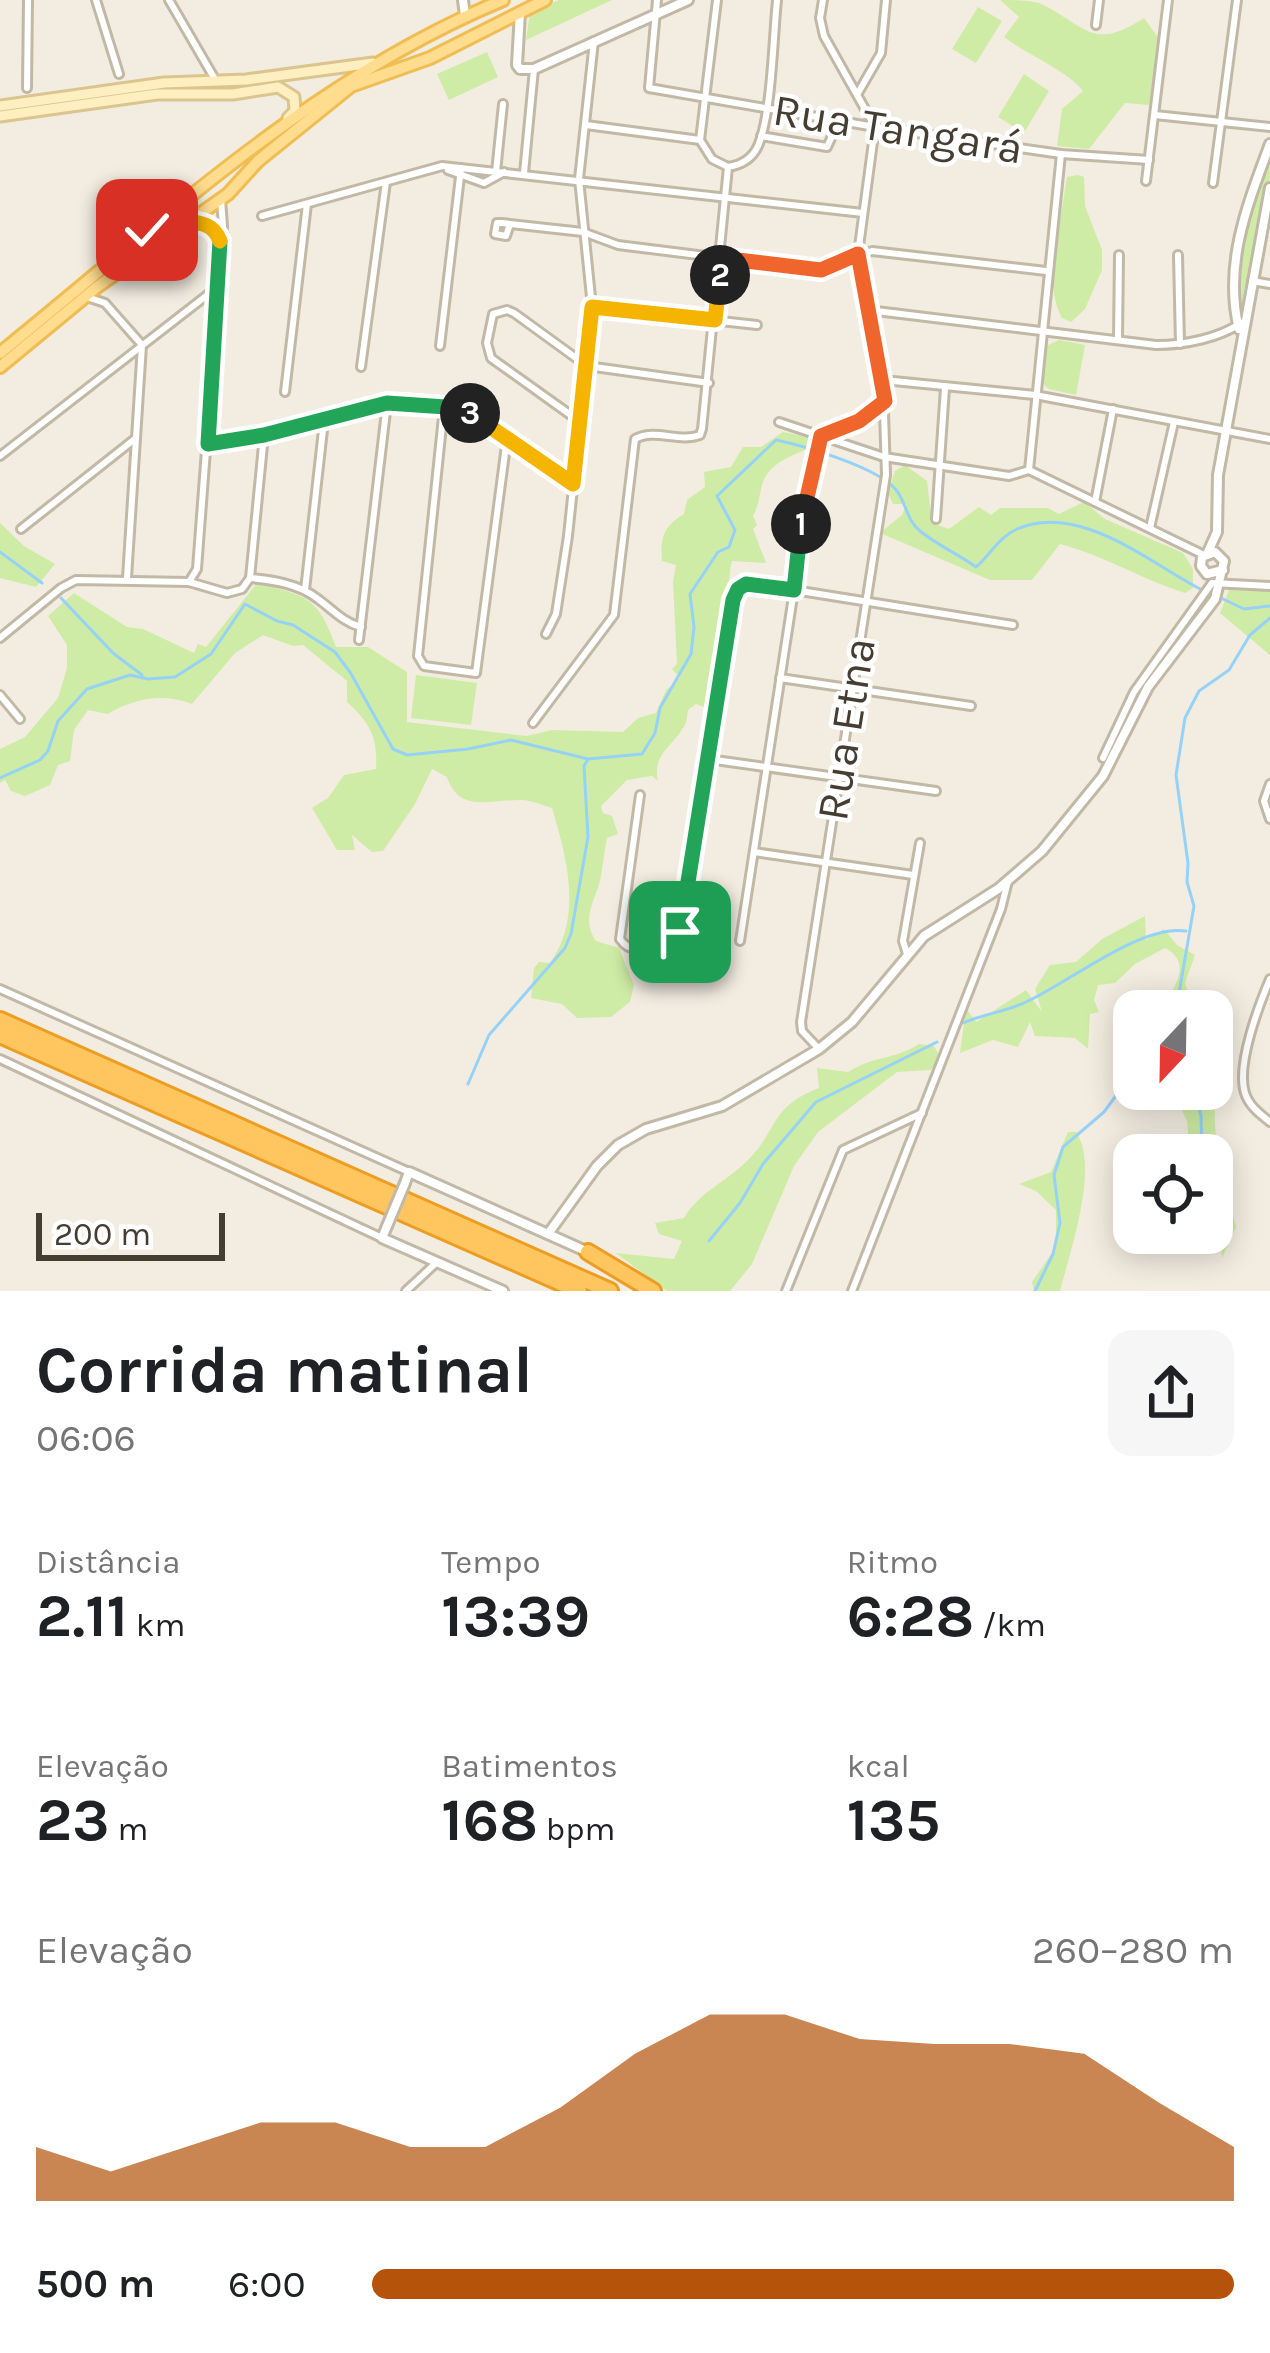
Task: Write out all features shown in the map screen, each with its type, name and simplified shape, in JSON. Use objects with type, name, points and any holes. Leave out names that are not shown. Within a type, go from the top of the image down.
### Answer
[{"type":"highway","points":[[0,1016],[40,1038],[610,1291]]},
{"type":"highway","points":[[0,1035],[579,1291]]},
{"type":"highway","points":[[574,1274],[596,1271],[598,1264],[588,1252]]},
{"type":"highway","points":[[588,1252],[652,1291]]},
{"type":"highway","points":[[525,1268],[563,1291]]},
{"type":"main road","points":[[0,353],[123,254],[164,214],[374,63],[482,4],[503,0]]},
{"type":"main road","points":[[364,79],[430,58],[542,1]]},
{"type":"main road","points":[[481,32],[492,15],[482,4]]},
{"type":"main road","points":[[461,16],[449,31],[467,38]]},
{"type":"main road","points":[[0,367],[85,297],[220,199],[258,161],[373,71],[434,49],[436,39],[427,34]]},
{"type":"main road","points":[[0,106],[164,83],[374,63]]},
{"type":"main road","points":[[0,116],[157,94],[284,88],[294,97],[296,111],[265,140]]},
{"type":"main road","points":[[206,182],[220,199]]},
{"type":"main road","points":[[164,214],[164,226],[182,226]]},
{"type":"street","points":[[28,0],[28,88]]},
{"type":"street","points":[[96,0],[119,74]]},
{"type":"street","points":[[169,0],[216,81]]},
{"type":"street","points":[[461,16],[463,0]]},
{"type":"street","points":[[656,14],[657,0]]},
{"type":"street","points":[[520,10],[518,65],[534,69],[688,0]]},
{"type":"street","points":[[717,0],[700,140],[712,159],[728,167],[750,157],[761,136],[777,0]]},
{"type":"street","points":[[823,0],[820,27],[875,127]]},
{"type":"street","points":[[858,93],[881,52],[886,0]]},
{"type":"street","points":[[1096,25],[1099,0]]},
{"type":"street","points":[[1146,181],[1168,0]]},
{"type":"street","points":[[1214,183],[1237,0]]},
{"type":"street","name":"Rua Tangará","points":[[656,14],[650,88],[1060,154],[1149,160]]},
{"type":"street","points":[[546,634],[556,614],[592,307],[579,178],[594,41]]},
{"type":"street","points":[[524,174],[534,69]]},
{"type":"street","points":[[262,216],[442,166],[489,183],[500,172],[503,104]]},
{"type":"street","points":[[1155,115],[1270,127]]},
{"type":"street","points":[[761,136],[827,147],[839,122]]},
{"type":"street","points":[[586,125],[700,140]]},
{"type":"street","name":"Rua Etna","points":[[819,1049],[802,1031],[801,1022],[886,475],[883,380],[875,359],[858,254],[875,127]]},
{"type":"street","points":[[548,1234],[618,1145],[646,1129],[722,1106],[819,1049],[852,1022],[924,936],[1008,881],[1054,838],[1103,776],[1148,687],[1214,590],[1222,570],[1218,475],[1241,337],[1235,278],[1239,231],[1270,144]]},
{"type":"street","points":[[1029,470],[1060,154]]},
{"type":"street","points":[[533,723],[611,622],[619,592],[633,445],[639,435],[690,439],[700,435],[728,167]]},
{"type":"street","points":[[440,346],[461,172]]},
{"type":"street","points":[[500,172],[863,213]]},
{"type":"street","points":[[361,367],[386,182]]},
{"type":"street","points":[[868,310],[1156,345],[1231,331],[1241,323],[1270,188]]},
{"type":"street","points":[[189,582],[197,569],[208,444],[222,244],[220,199]]},
{"type":"street","points":[[285,392],[308,204]]},
{"type":"street","points":[[182,226],[207,224],[222,244]]},
{"type":"street","points":[[510,224],[583,232],[617,245],[821,270],[872,251],[1046,271]]},
{"type":"street","points":[[1118,340],[1119,255]]},
{"type":"street","points":[[1178,255],[1180,344]]},
{"type":"street","points":[[1252,281],[1270,284]]},
{"type":"street","points":[[0,456],[217,287]]},
{"type":"street","points":[[85,297],[105,304],[142,344],[127,578]]},
{"type":"street","points":[[592,307],[757,325]]},
{"type":"street","points":[[579,421],[487,353],[492,319],[499,311],[514,313],[587,366],[709,383]]},
{"type":"street","points":[[883,380],[1035,394],[1270,439]]},
{"type":"street","points":[[936,519],[945,388]]},
{"type":"street","points":[[740,941],[804,498],[815,453],[819,440],[859,421],[885,401]]},
{"type":"street","points":[[208,444],[264,435],[387,403],[461,408],[573,484]]},
{"type":"street","points":[[359,640],[387,403]]},
{"type":"street","points":[[445,407],[418,656],[424,666],[476,673],[507,438]]},
{"type":"street","points":[[1095,502],[1113,409]]},
{"type":"street","points":[[305,591],[324,421]]},
{"type":"street","points":[[778,422],[819,440],[884,458],[1009,476],[1029,470],[1222,558]]},
{"type":"street","points":[[1150,529],[1174,422]]},
{"type":"street","points":[[0,638],[69,582],[127,578],[189,582],[226,593],[242,589],[250,578],[264,435]]},
{"type":"street","points":[[21,529],[137,437]]},
{"type":"street","points":[[1214,590],[1201,566],[1218,517]]},
{"type":"street","points":[[1103,758],[1137,687],[1197,605],[1214,590],[1222,570]]},
{"type":"street","points":[[250,578],[305,591],[361,627]]},
{"type":"street","points":[[640,795],[620,939],[629,949],[638,950],[676,942],[738,589],[746,584],[794,590],[1013,625]]},
{"type":"street","points":[[1197,605],[1214,590],[1270,586]]},
{"type":"street","points":[[780,678],[971,706]]},
{"type":"street","points":[[0,695],[20,719]]},
{"type":"street","points":[[708,759],[936,790]]},
{"type":"street","points":[[1269,784],[1264,801],[1270,819]]},
{"type":"street","points":[[907,954],[903,941],[920,843]]},
{"type":"street","points":[[754,852],[913,874]]},
{"type":"street","points":[[852,1291],[1008,881]]},
{"type":"street","points":[[1270,979],[1249,1041],[1245,1095],[1270,1122]]},
{"type":"street","points":[[0,989],[588,1252]]},
{"type":"street","points":[[0,1059],[503,1291]]},
{"type":"street","points":[[786,1291],[839,1154],[922,1113]]},
{"type":"street","points":[[895,1125],[909,1142]]},
{"type":"street","points":[[382,1238],[409,1172]]},
{"type":"street","points":[[406,1291],[437,1262]]},
{"type":"green space","points":[[559,0],[612,0],[526,40],[530,12]]},
{"type":"green space","points":[[1000,0],[1039,3],[1100,34],[1144,18],[1159,39],[1149,105],[1125,103],[1089,149],[1057,146],[1062,109],[1083,91],[1004,37],[1019,17]]},
{"type":"green space","points":[[978,7],[1002,21],[976,63],[952,49]]},
{"type":"green space","points":[[487,52],[498,77],[449,100],[437,74]]},
{"type":"green space","points":[[1024,74],[1049,91],[1024,133],[998,117]]},
{"type":"green space","points":[[1270,150],[1270,176],[1241,316],[1242,231]]},
{"type":"green space","points":[[1067,177],[1084,177],[1085,206],[1102,250],[1102,270],[1085,309],[1071,322],[1062,318],[1056,303],[1053,271]]},
{"type":"green space","points":[[1059,340],[1085,345],[1076,395],[1043,384],[1046,346]]},
{"type":"green space","points":[[783,432],[808,437],[812,447],[782,461],[765,477],[753,529],[766,563],[732,561],[731,633],[715,686],[704,707],[696,704],[688,710],[684,726],[660,758],[658,781],[652,776],[627,780],[601,806],[603,813],[612,816],[618,834],[607,838],[589,925],[596,941],[619,948],[634,985],[630,1002],[611,1017],[577,1018],[562,1004],[531,998],[534,968],[539,962],[550,963],[560,945],[569,907],[567,867],[552,808],[523,800],[468,800],[452,789],[447,777],[432,769],[383,851],[372,852],[352,835],[355,850],[337,850],[312,808],[328,798],[344,775],[376,769],[376,748],[367,724],[347,702],[347,681],[303,645],[263,635],[235,653],[192,704],[160,698],[128,704],[108,714],[88,710],[74,730],[70,761],[58,765],[50,785],[25,796],[11,791],[5,780],[0,783],[0,749],[25,737],[58,698],[67,668],[67,645],[48,616],[74,593],[127,627],[143,629],[194,653],[198,644],[206,647],[258,582],[309,601],[336,647],[368,647],[407,672],[407,722],[527,736],[552,730],[623,732],[638,718],[656,713],[666,690],[680,678],[672,669],[677,664],[676,565],[662,561],[665,533],[684,514],[687,500],[705,487],[704,472],[731,467],[743,447],[761,447]]},
{"type":"green space","points":[[905,465],[927,481],[932,523],[949,529],[979,507],[991,515],[1000,508],[1048,508],[1059,514],[1084,502],[1105,519],[1183,553],[1193,569],[1193,588],[1185,593],[1060,544],[1032,580],[990,580],[880,533],[902,515],[907,504],[893,504],[888,493],[895,471]]},
{"type":"green space","points":[[0,523],[24,546],[55,564],[36,587],[0,578]]},
{"type":"green space","points":[[1229,590],[1270,591],[1270,655],[1220,613]]},
{"type":"green space","points":[[416,675],[477,683],[471,725],[411,718]]},
{"type":"green space","points":[[1145,916],[1146,940],[1164,929],[1177,945],[1195,955],[1185,983],[1188,990],[1172,990],[1179,962],[1165,948],[1135,964],[1115,983],[1098,985],[1094,1000],[1099,1012],[1090,1014],[1088,1049],[1075,1038],[1035,1036],[1030,1022],[1018,1047],[993,1040],[960,1053],[966,1008],[976,1022],[1026,990],[1042,1012],[1035,989],[1050,965],[1076,962],[1102,939]]},
{"type":"green space","points":[[919,1044],[934,1046],[940,1057],[931,1070],[897,1072],[818,1132],[794,1166],[752,1264],[730,1291],[667,1291],[616,1253],[674,1259],[682,1241],[659,1234],[655,1223],[684,1218],[697,1201],[747,1161],[782,1112],[819,1088],[817,1068],[848,1072]]},
{"type":"green space","points":[[1182,1110],[1216,1110],[1216,1134],[1188,1134]]},
{"type":"green space","points":[[1068,1132],[1076,1132],[1083,1147],[1081,1210],[1060,1291],[1034,1291],[1032,1282],[1056,1247],[1056,1210],[1036,1191],[1019,1184],[1051,1172]]},
{"type":"waterway","points":[[0,778],[40,760],[58,721],[87,689],[130,675],[175,677],[211,654],[245,604],[293,625],[335,652],[393,749],[407,755],[511,740],[588,759],[642,754],[655,733],[660,708],[691,654],[690,594],[718,552],[729,547],[735,530],[717,496],[776,440],[841,459],[888,482],[920,531],[976,567],[1017,529],[1066,523],[1116,540],[1206,592]]},
{"type":"waterway","points":[[0,552],[42,583]]},
{"type":"waterway","points":[[61,598],[113,653],[142,675]]},
{"type":"waterway","points":[[1221,598],[1244,609],[1270,606]]},
{"type":"waterway","points":[[1180,990],[1194,906],[1187,882],[1176,775],[1185,718],[1199,691],[1229,670],[1250,635],[1270,618]]},
{"type":"waterway","points":[[468,1084],[489,1035],[565,948],[571,934],[588,837],[587,761]]},
{"type":"waterway","points":[[963,1023],[1026,1002],[1147,937],[1186,931]]},
{"type":"waterway","points":[[709,1241],[763,1164],[816,1102],[937,1042]]},
{"type":"waterway","points":[[1035,1291],[1053,1254],[1060,1223],[1054,1175],[1063,1147],[1113,1100]]},
{"type":"waterway","points":[[1199,1110],[1201,1134]]},
{"type":"route","points":[[147,230],[164,214],[167,230],[177,230],[186,222],[202,223],[218,234],[222,244],[208,444],[234,442],[387,403],[461,408],[573,484],[592,307],[715,320],[721,258],[821,270],[858,254],[885,401],[859,421],[819,439],[804,498],[794,590],[746,584],[735,595],[680,932]]}]
